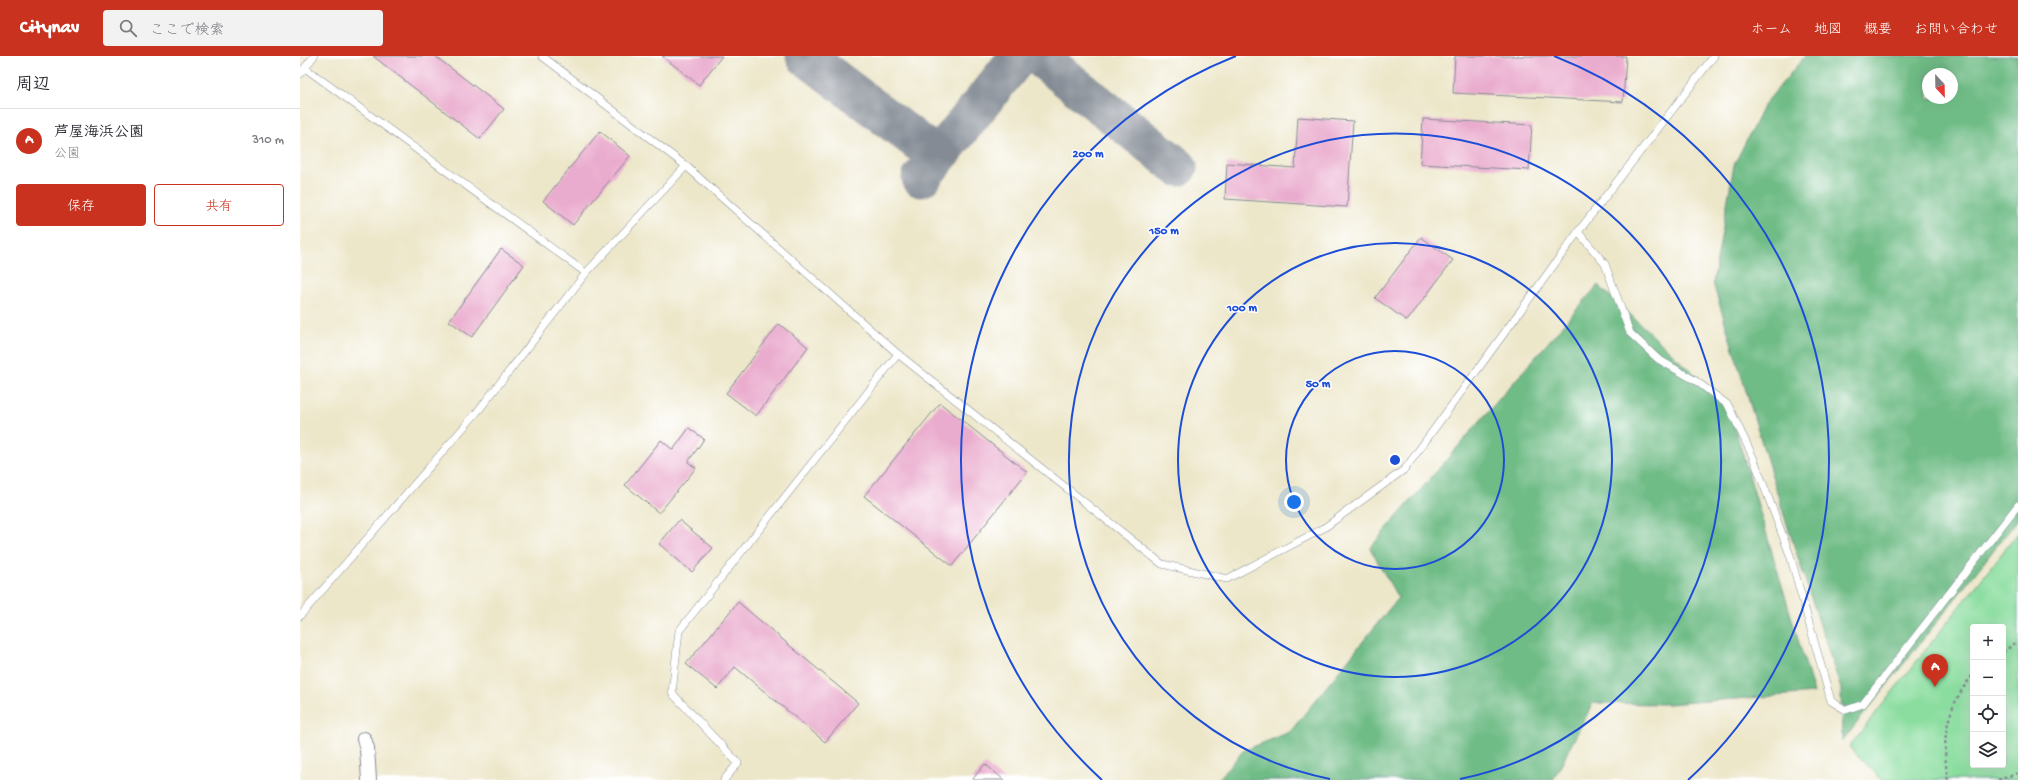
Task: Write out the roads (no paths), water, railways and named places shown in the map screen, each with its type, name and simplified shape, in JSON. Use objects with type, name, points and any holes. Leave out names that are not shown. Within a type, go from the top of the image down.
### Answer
[{"type":"street","points":[[364,739],[368,748],[369,780]]},
{"type":"lane","points":[[300,74],[314,56]]},
{"type":"lane","points":[[542,56],[686,166],[898,354],[1162,564],[1227,579],[1324,528],[1405,469],[1578,232],[1714,56]]},
{"type":"lane","points":[[305,68],[586,273]]},
{"type":"lane","points":[[300,616],[478,411],[586,273],[686,166]]},
{"type":"lane","points":[[1578,232],[1605,264],[1630,333],[1658,359],[1696,381],[1728,405],[1753,456],[1790,555],[1831,701],[1846,710],[1863,704],[2018,505]]},
{"type":"lane","points":[[724,780],[738,763],[672,693],[679,631],[898,354]]},
{"type":"place","name":"芦屋海浜公園","points":[[1935,687]]}]
